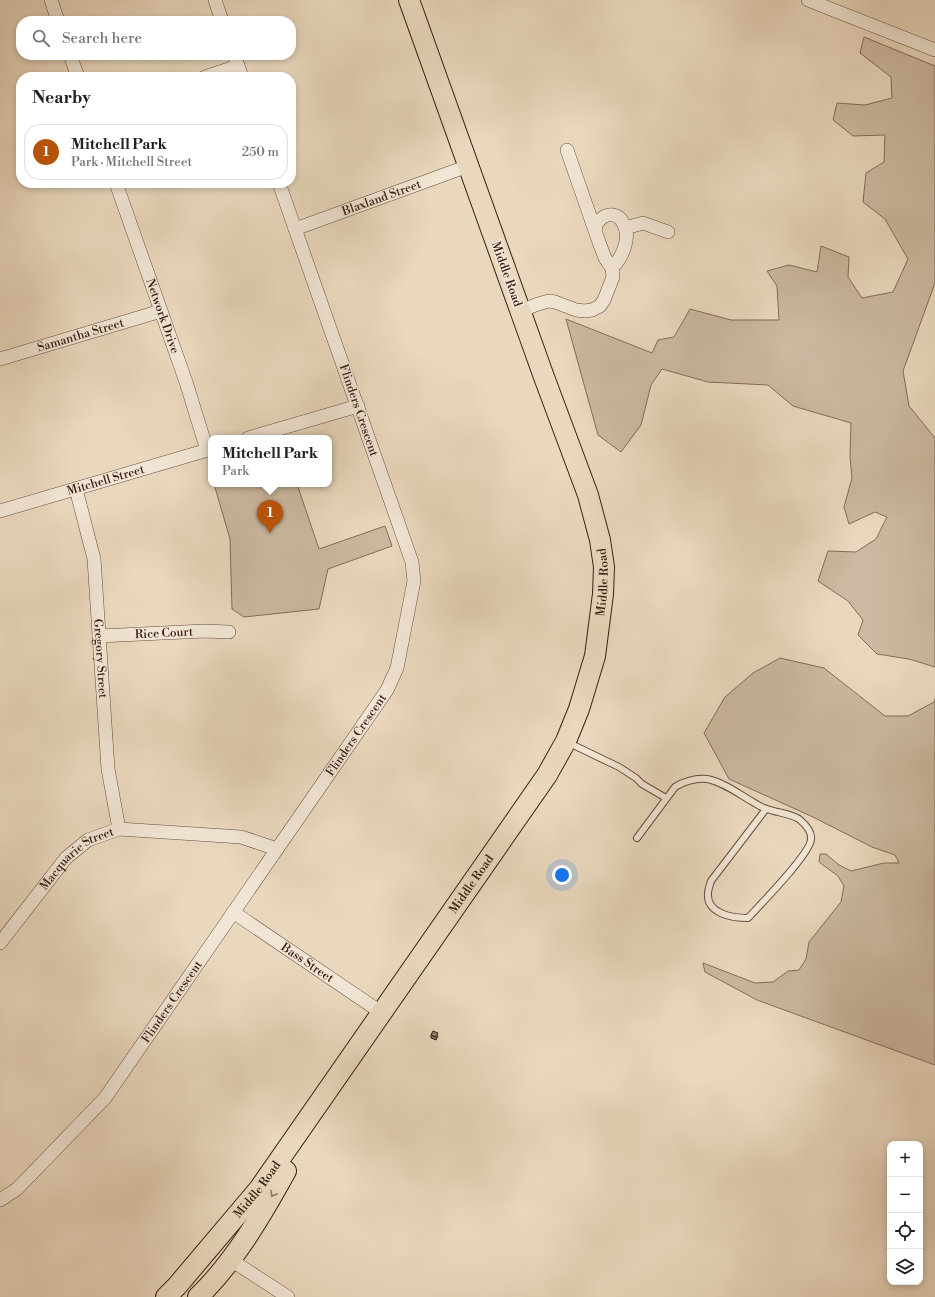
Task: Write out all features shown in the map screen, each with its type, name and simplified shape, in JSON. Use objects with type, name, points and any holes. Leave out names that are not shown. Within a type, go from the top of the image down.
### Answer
[{"type":"main road","name":"Middle Road","points":[[172,1292],[259,1189],[547,775],[566,741],[579,709],[595,656],[603,594],[604,567],[600,540],[588,495],[520,311],[409,0]]},
{"type":"main road","name":"Middle Road","points":[[198,1297],[232,1260],[258,1221],[340,1074]]},
{"type":"main road","points":[[172,1292],[192,1281],[213,1261],[239,1232],[248,1225],[258,1221]]},
{"type":"street","points":[[51,0],[56,16]]},
{"type":"street","points":[[215,0],[220,16]]},
{"type":"street","points":[[808,0],[935,50]]},
{"type":"street","points":[[72,60],[76,72]]},
{"type":"street","points":[[220,72],[238,66]]},
{"type":"street","points":[[520,311],[549,301],[576,310],[592,310],[600,306],[604,300],[613,277],[612,268],[605,258],[567,150]]},
{"type":"street","name":"Blaxland Street","points":[[295,229],[468,166]]},
{"type":"street","name":"Network Drive","points":[[118,188],[208,447]]},
{"type":"street","name":"Flinders Crescent","points":[[0,1200],[17,1189],[105,1098],[387,690],[397,668],[414,581],[412,562],[281,188]]},
{"type":"street","points":[[595,229],[599,220],[603,216],[615,215],[624,224],[626,240],[624,249],[612,268]]},
{"type":"street","points":[[625,228],[642,223],[668,232]]},
{"type":"street","name":"Samantha Street","points":[[0,359],[161,311]]},
{"type":"street","points":[[258,435],[358,406]]},
{"type":"street","name":"Mitchell Street","points":[[0,511],[208,450]]},
{"type":"street","name":"Gregory Street","points":[[76,489],[94,559],[108,769],[119,829]]},
{"type":"street","name":"Rice Court","points":[[99,636],[204,630],[229,632]]},
{"type":"street","name":"Macquarie Street","points":[[0,944],[66,858],[88,840],[119,829],[241,837],[277,849]]},
{"type":"street","name":"Bass Street","points":[[233,912],[382,1013]]},
{"type":"street","points":[[232,1260],[288,1297]]},
{"type":"lane","points":[[566,741],[619,767],[636,778],[642,784],[666,798]]},
{"type":"lane","points":[[637,838],[675,787],[690,780],[716,781],[766,809],[790,815],[805,824],[810,833],[811,840],[807,851],[791,871],[748,918],[723,915],[714,909],[707,894],[711,881],[766,809]]},
{"type":"shaded area","points":[[864,37],[935,66],[935,283],[903,371],[909,406],[935,438],[935,667],[909,659],[877,654],[858,635],[863,620],[848,601],[818,581],[828,551],[856,552],[876,539],[887,517],[875,512],[849,524],[844,507],[852,478],[850,457],[851,423],[793,406],[768,385],[708,382],[662,369],[651,385],[641,425],[621,452],[598,435],[566,319],[652,353],[658,340],[674,337],[690,309],[731,320],[779,320],[777,286],[767,271],[789,265],[817,272],[821,246],[849,257],[848,277],[862,298],[893,292],[908,259],[885,219],[863,202],[866,173],[884,162],[885,135],[853,136],[833,120],[837,103],[865,105],[892,98],[891,77],[860,53]]},
{"type":"shaded area","points":[[215,487],[298,487],[319,549],[385,526],[392,546],[328,569],[319,609],[244,617],[232,609],[230,539]]},
{"type":"shaded area","points":[[780,658],[824,668],[885,716],[908,716],[934,702],[935,699],[935,1065],[757,1000],[705,972],[703,963],[755,983],[773,982],[788,971],[799,970],[806,959],[809,942],[841,902],[844,886],[838,876],[819,862],[820,854],[826,854],[839,865],[851,871],[884,863],[899,863],[895,855],[872,847],[813,817],[729,779],[704,733],[725,697],[753,673]]},
{"type":"building","points":[[433,1031],[438,1033],[436,1037],[431,1035]]},
{"type":"place","name":"Mitchell Park","points":[[270,533]]}]
